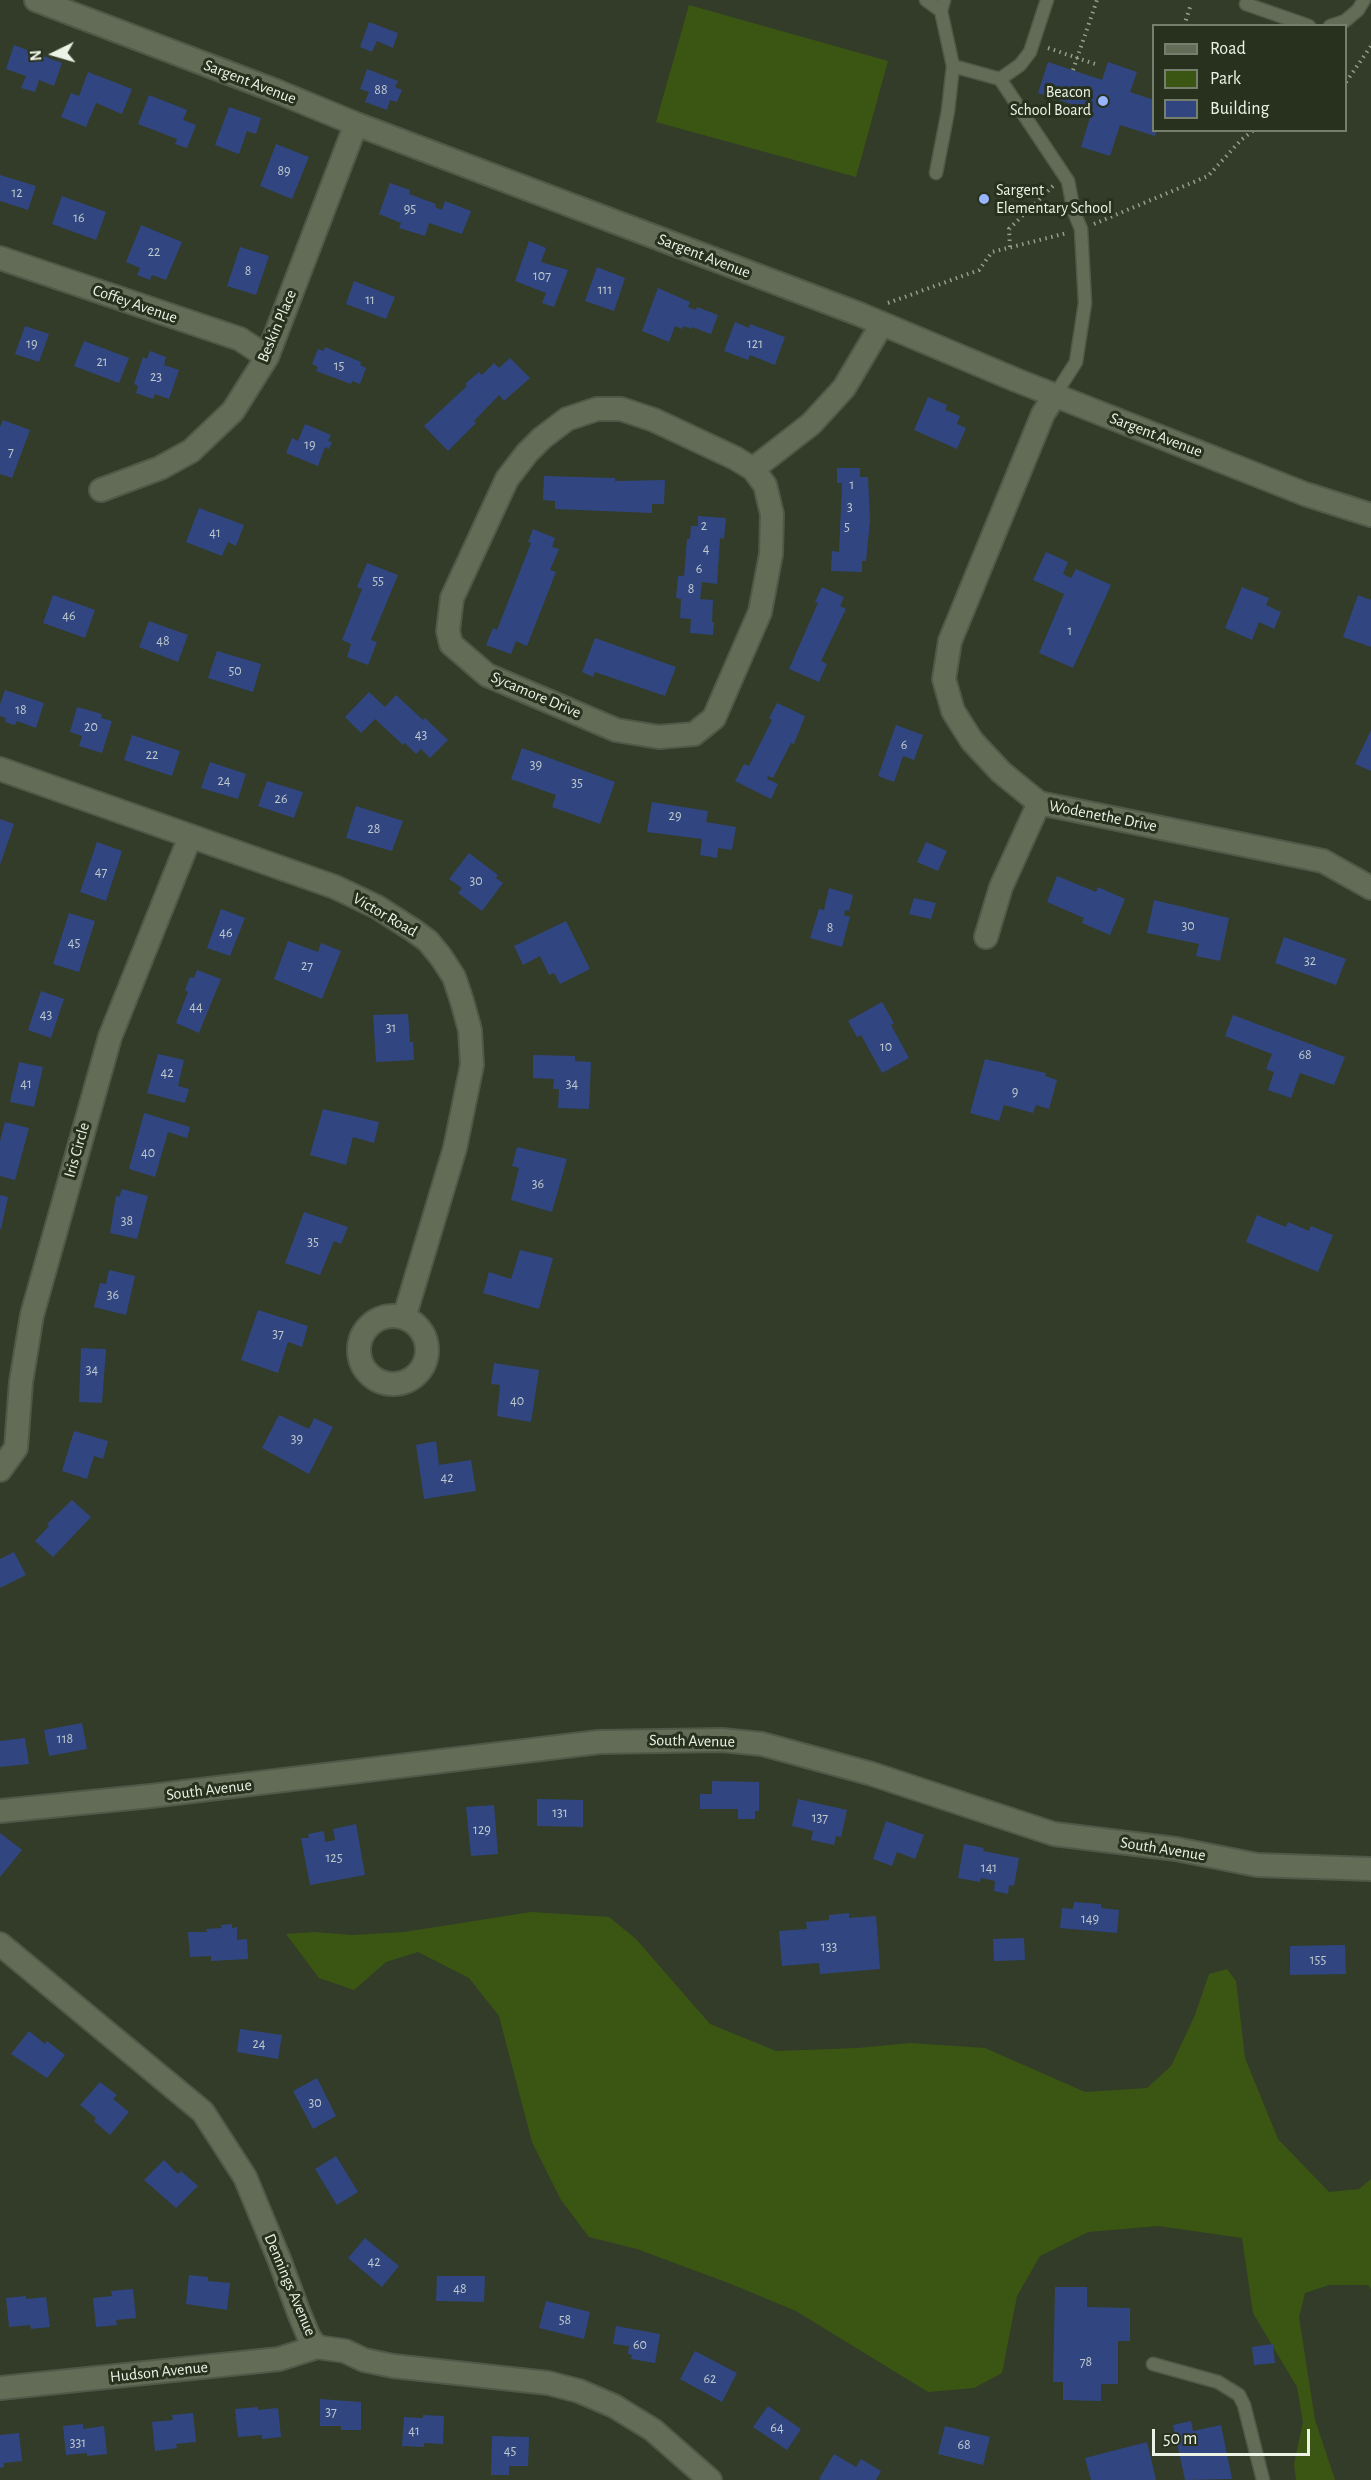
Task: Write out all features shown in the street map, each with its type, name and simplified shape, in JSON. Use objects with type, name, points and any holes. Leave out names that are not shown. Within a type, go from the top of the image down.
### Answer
[{"type":"street","name":"Sargent Avenue","points":[[36,0],[859,314],[1305,494],[1371,515]]},
{"type":"street","name":"Beskin Place","points":[[101,490],[160,468],[191,451],[233,411],[267,357],[356,124]]},
{"type":"street","name":"Coffey Avenue","points":[[0,258],[240,339],[267,357]]},
{"type":"street","points":[[753,469],[811,424],[844,388],[882,324]]},
{"type":"street","name":"Wodenethe Drive","points":[[1055,395],[1043,414],[950,641],[944,679],[953,711],[972,741],[1001,772],[1039,803],[1323,861],[1371,888]]},
{"type":"street","name":"Sycamore Drive","points":[[597,409],[621,409],[654,420],[735,458],[753,469],[765,485],[772,514],[771,554],[760,612],[714,718],[694,734],[659,737],[616,730],[487,675],[451,644],[448,631],[452,598],[507,479],[526,453],[567,419],[597,409]]},
{"type":"street","name":"Victor Road","points":[[0,769],[335,887],[377,906],[428,941],[454,977],[470,1030],[472,1065],[455,1148],[404,1318]]},
{"type":"street","points":[[986,937],[1001,887],[1039,803]]},
{"type":"street","name":"Iris Circle","points":[[0,1470],[16,1448],[21,1382],[32,1315],[110,1037],[190,837]]},
{"type":"street","name":"South Avenue","points":[[0,1811],[151,1796],[599,1742],[722,1740],[762,1744],[872,1774],[1054,1834],[1176,1850],[1257,1865],[1371,1869]]},
{"type":"street","name":"Dennings Avenue","points":[[0,1944],[203,2112],[245,2177],[309,2337],[317,2348],[345,2351],[364,2360],[393,2366],[548,2383],[579,2391],[614,2406],[653,2430],[711,2480]]},
{"type":"street","name":"Hudson Avenue","points":[[0,2388],[279,2359],[317,2348]]},
{"type":"lane","points":[[926,0],[942,6],[953,66],[948,111],[936,173]]},
{"type":"lane","points":[[1000,79],[1020,64],[1030,52],[1047,0]]},
{"type":"lane","points":[[1336,24],[1344,21],[1358,10],[1364,0]]},
{"type":"lane","points":[[1243,1],[1304,24]]},
{"type":"lane","points":[[953,66],[1000,79],[1068,181],[1074,212],[1081,229],[1085,303],[1076,362],[1055,395]]},
{"type":"lane","points":[[1153,2364],[1218,2382],[1239,2395],[1244,2405],[1263,2480]]},
{"type":"path","points":[[1073,70],[1097,0]]},
{"type":"path","points":[[1185,24],[1191,4]]},
{"type":"path","points":[[1033,43],[1098,65]]},
{"type":"path","points":[[1347,81],[1371,46]]},
{"type":"path","points":[[859,314],[979,270],[992,252],[1081,229],[1208,176],[1251,132]]},
{"type":"path","points":[[1010,247],[1009,230],[1051,187],[1068,181]]},
{"type":"green space","points":[[689,5],[888,61],[856,177],[656,122]]},
{"type":"green space","points":[[531,1912],[609,1917],[636,1939],[710,2024],[776,2051],[858,2048],[910,2043],[985,2048],[1085,2092],[1147,2088],[1171,2066],[1195,2015],[1209,1974],[1227,1969],[1236,1981],[1245,2058],[1278,2139],[1329,2192],[1359,2189],[1371,2179],[1371,2289],[1368,2285],[1329,2285],[1305,2293],[1299,2317],[1315,2420],[1335,2480],[1296,2480],[1294,2464],[1303,2422],[1297,2387],[1253,2313],[1242,2238],[1158,2226],[1088,2232],[1040,2256],[1017,2296],[1002,2373],[974,2388],[928,2392],[796,2311],[637,2249],[589,2237],[561,2200],[532,2142],[499,2016],[469,1978],[418,1952],[386,1962],[354,1990],[319,1978],[286,1934],[314,1932],[352,1935],[404,1932]]},
{"type":"building","points":[[369,22],[398,33],[393,48],[377,41],[372,52],[360,47]]},
{"type":"building","points":[[14,45],[62,63],[54,86],[39,80],[35,92],[21,88],[26,76],[6,69]]},
{"type":"building","points":[[1048,62],[1102,80],[1108,62],[1137,72],[1130,92],[1152,99],[1152,132],[1156,132],[1155,136],[1120,125],[1110,156],[1081,147],[1092,111],[1038,93]]},
{"type":"building","points":[[367,69],[398,81],[395,87],[402,90],[397,102],[390,100],[387,110],[365,102],[369,92],[360,89]]},
{"type":"building","points":[[88,72],[132,89],[122,114],[96,103],[86,127],[61,117],[71,93],[79,96]]},
{"type":"building","points":[[149,95],[187,110],[183,120],[196,125],[187,148],[175,144],[177,139],[138,124]]},
{"type":"building","points":[[229,107],[261,118],[256,134],[247,131],[239,154],[215,145]]},
{"type":"building","points":[[276,144],[309,157],[292,199],[260,186]]},
{"type":"building","points":[[0,175],[36,186],[28,210],[0,201]]},
{"type":"building","points":[[390,183],[410,190],[409,194],[436,204],[435,207],[442,210],[445,201],[471,211],[462,234],[429,223],[425,236],[399,228],[401,223],[379,214]]},
{"type":"building","points":[[62,196],[106,212],[96,240],[52,224]]},
{"type":"building","points":[[141,225],[182,242],[166,280],[152,275],[150,280],[137,275],[140,268],[126,262]]},
{"type":"building","points":[[529,241],[546,248],[541,262],[568,270],[554,307],[542,303],[546,293],[515,281]]},
{"type":"building","points":[[240,247],[269,256],[256,295],[227,286]]},
{"type":"building","points":[[597,267],[625,278],[614,311],[585,301]]},
{"type":"building","points":[[354,281],[395,297],[386,319],[346,304]]},
{"type":"building","points":[[658,288],[690,302],[688,307],[696,310],[697,307],[718,315],[711,334],[692,327],[692,329],[683,326],[682,329],[675,326],[669,342],[642,331]]},
{"type":"building","points":[[735,322],[749,328],[750,324],[785,337],[775,365],[750,355],[748,360],[724,351]]},
{"type":"building","points":[[25,326],[49,334],[39,362],[15,354]]},
{"type":"building","points":[[84,341],[129,358],[119,383],[74,366]]},
{"type":"building","points":[[325,347],[361,362],[360,365],[366,368],[360,384],[352,381],[351,384],[316,371],[318,367],[312,364],[318,349],[324,351]]},
{"type":"building","points":[[150,351],[166,357],[164,365],[179,370],[169,399],[155,394],[153,399],[136,393],[138,386],[134,384],[143,357],[147,359]]},
{"type":"building","points":[[510,358],[530,378],[504,401],[499,395],[474,421],[476,423],[448,451],[424,426],[479,372],[482,375],[494,363],[499,368]]},
{"type":"building","points":[[928,397],[947,405],[945,410],[960,416],[957,424],[966,428],[957,449],[914,430]]},
{"type":"building","points":[[3,420],[30,430],[12,478],[0,474],[0,427]]},
{"type":"building","points":[[305,424],[331,435],[328,441],[332,442],[329,449],[325,447],[318,466],[286,453],[292,438],[298,441]]},
{"type":"building","points":[[837,468],[860,468],[860,477],[868,477],[870,521],[866,561],[862,561],[862,572],[831,571],[832,551],[839,552],[842,483],[837,483]]},
{"type":"building","points":[[544,476],[615,478],[615,481],[665,480],[664,504],[652,504],[652,513],[555,509],[555,501],[543,500]]},
{"type":"building","points":[[199,508],[244,525],[236,546],[228,542],[222,556],[186,542]]},
{"type":"building","points":[[698,516],[726,518],[724,539],[720,538],[717,584],[702,582],[700,599],[713,600],[713,635],[690,633],[691,619],[680,618],[681,599],[676,598],[678,576],[684,576],[687,539],[690,539],[691,526],[698,526]]},
{"type":"building","points":[[533,529],[555,538],[552,547],[559,549],[550,570],[556,572],[527,646],[516,641],[511,654],[486,645],[493,628],[497,630],[531,543],[528,542]]},
{"type":"building","points":[[1046,552],[1068,562],[1063,574],[1071,578],[1076,569],[1111,585],[1073,668],[1039,653],[1064,594],[1033,580]]},
{"type":"building","points":[[367,563],[398,575],[371,640],[377,642],[368,665],[347,657],[351,644],[342,640],[362,589],[357,587]]},
{"type":"building","points":[[822,587],[844,597],[840,606],[846,609],[821,661],[827,664],[819,682],[789,669],[818,603],[815,602]]},
{"type":"building","points":[[1242,587],[1269,598],[1266,605],[1281,612],[1274,629],[1259,622],[1252,640],[1225,628]]},
{"type":"building","points":[[53,595],[95,610],[85,638],[43,623]]},
{"type":"building","points":[[1358,595],[1371,600],[1371,647],[1343,637]]},
{"type":"building","points":[[149,621],[188,635],[178,662],[139,647]]},
{"type":"building","points":[[595,638],[676,667],[665,696],[595,672],[593,677],[582,672]]},
{"type":"building","points":[[217,651],[261,664],[253,692],[208,678]]},
{"type":"building","points":[[5,690],[44,703],[36,728],[17,721],[15,725],[5,722],[6,718],[0,716],[0,704]]},
{"type":"building","points":[[369,692],[385,707],[396,695],[448,740],[430,758],[421,749],[416,754],[405,743],[403,745],[375,719],[361,733],[345,717]]},
{"type":"building","points":[[777,703],[805,716],[794,744],[791,743],[773,778],[768,776],[767,779],[778,784],[771,799],[735,781],[744,764],[749,766],[772,720],[769,718]]},
{"type":"building","points":[[77,707],[102,714],[101,718],[112,721],[102,753],[79,746],[82,736],[70,732]]},
{"type":"building","points":[[896,725],[923,735],[914,760],[903,756],[894,782],[878,776]]},
{"type":"building","points":[[1371,730],[1371,771],[1355,764]]},
{"type":"building","points":[[132,735],[180,751],[172,776],[124,760]]},
{"type":"building","points":[[522,748],[615,782],[600,824],[552,807],[556,795],[511,779]]},
{"type":"building","points":[[210,762],[246,774],[238,799],[201,788]]},
{"type":"building","points":[[267,781],[303,792],[294,818],[258,806]]},
{"type":"building","points":[[652,802],[708,811],[706,822],[736,827],[732,850],[718,848],[717,858],[700,855],[702,839],[647,832]]},
{"type":"building","points":[[356,806],[403,821],[392,851],[346,838]]},
{"type":"building","points":[[0,819],[14,824],[0,865]]},
{"type":"building","points":[[97,842],[122,851],[106,901],[80,892]]},
{"type":"building","points":[[926,842],[947,851],[938,871],[917,862]]},
{"type":"building","points":[[469,853],[498,875],[496,878],[503,883],[482,911],[458,893],[462,888],[449,879]]},
{"type":"building","points":[[1057,876],[1096,892],[1098,887],[1125,899],[1110,935],[1082,923],[1084,918],[1047,902]]},
{"type":"building","points":[[829,888],[853,895],[849,911],[845,910],[844,915],[850,917],[842,947],[810,938],[819,909],[824,910]]},
{"type":"building","points":[[914,898],[936,903],[931,919],[909,914]]},
{"type":"building","points":[[1154,900],[1229,918],[1220,961],[1196,956],[1199,944],[1147,933]]},
{"type":"building","points":[[221,909],[245,918],[230,956],[207,948]]},
{"type":"building","points":[[69,913],[95,921],[79,972],[53,964]]},
{"type":"building","points":[[566,921],[590,969],[560,984],[554,973],[549,975],[540,956],[523,965],[514,946]]},
{"type":"building","points":[[1284,937],[1346,959],[1336,985],[1275,963]]},
{"type":"building","points":[[288,941],[318,952],[321,943],[341,951],[322,999],[274,979]]},
{"type":"building","points":[[197,970],[221,979],[199,1033],[176,1023],[188,992],[185,990],[190,977],[194,978]]},
{"type":"building","points":[[41,991],[64,999],[51,1038],[28,1030]]},
{"type":"building","points":[[882,1002],[894,1023],[891,1025],[909,1058],[882,1073],[861,1035],[857,1037],[848,1021]]},
{"type":"building","points":[[408,1014],[414,1060],[376,1062],[373,1015]]},
{"type":"building","points":[[1233,1015],[1345,1057],[1334,1085],[1300,1073],[1291,1098],[1268,1090],[1274,1072],[1266,1069],[1272,1054],[1225,1036]]},
{"type":"building","points":[[158,1054],[184,1060],[178,1086],[189,1089],[185,1103],[147,1093]]},
{"type":"building","points":[[533,1055],[575,1056],[575,1061],[591,1062],[589,1109],[558,1108],[559,1089],[553,1089],[554,1079],[533,1078]]},
{"type":"building","points":[[985,1059],[1046,1073],[1045,1076],[1057,1080],[1049,1109],[1036,1105],[1033,1113],[1004,1105],[999,1121],[970,1113]]},
{"type":"building","points":[[19,1062],[43,1067],[34,1107],[10,1102]]},
{"type":"building","points":[[323,1109],[379,1122],[374,1143],[353,1137],[346,1165],[310,1155]]},
{"type":"building","points":[[144,1113],[190,1127],[187,1138],[168,1132],[155,1177],[129,1169]]},
{"type":"building","points":[[5,1122],[29,1128],[15,1180],[0,1176],[0,1141]]},
{"type":"building","points":[[517,1147],[567,1159],[552,1212],[511,1200],[519,1168],[512,1166]]},
{"type":"building","points":[[122,1189],[148,1196],[137,1239],[110,1233],[116,1196],[119,1197]]},
{"type":"building","points":[[0,1195],[8,1197],[1,1229],[0,1229]]},
{"type":"building","points":[[304,1212],[348,1227],[341,1244],[334,1241],[320,1275],[285,1263]]},
{"type":"building","points":[[1257,1215],[1286,1227],[1288,1222],[1309,1231],[1311,1226],[1333,1235],[1318,1272],[1246,1242]]},
{"type":"building","points":[[520,1250],[553,1258],[539,1309],[483,1293],[489,1272],[511,1279]]},
{"type":"building","points":[[109,1270],[135,1276],[126,1315],[94,1307],[100,1283],[106,1284]]},
{"type":"building","points":[[258,1310],[308,1326],[302,1347],[288,1342],[278,1373],[241,1360]]},
{"type":"building","points":[[81,1348],[106,1349],[102,1403],[79,1402]]},
{"type":"building","points":[[494,1363],[539,1370],[531,1422],[497,1416],[500,1385],[491,1384]]},
{"type":"building","points":[[279,1415],[309,1429],[314,1418],[333,1427],[309,1474],[262,1448]]},
{"type":"building","points":[[74,1431],[108,1441],[103,1459],[94,1456],[87,1479],[62,1471]]},
{"type":"building","points":[[436,1441],[439,1465],[471,1460],[476,1491],[424,1499],[416,1445]]},
{"type":"building","points":[[72,1500],[91,1517],[53,1557],[35,1541],[49,1526],[47,1524]]},
{"type":"building","points":[[14,1552],[26,1575],[0,1588],[0,1559]]},
{"type":"building","points":[[82,1723],[87,1749],[49,1756],[44,1730]]},
{"type":"building","points":[[25,1738],[29,1764],[0,1767],[0,1741]]},
{"type":"building","points":[[712,1781],[759,1782],[759,1811],[755,1811],[755,1819],[738,1819],[738,1809],[700,1809],[700,1794],[712,1794]]},
{"type":"building","points":[[537,1799],[583,1800],[583,1827],[537,1826]]},
{"type":"building","points":[[798,1799],[847,1810],[841,1837],[836,1836],[834,1845],[811,1840],[813,1831],[792,1826]]},
{"type":"building","points":[[494,1805],[498,1854],[471,1856],[466,1807]]},
{"type":"building","points":[[886,1821],[924,1835],[915,1859],[897,1852],[892,1866],[873,1859]]},
{"type":"building","points":[[356,1824],[365,1875],[310,1885],[301,1838],[309,1838],[308,1834],[324,1831],[325,1842],[335,1840],[333,1829]]},
{"type":"building","points":[[0,1833],[22,1850],[0,1877]]},
{"type":"building","points":[[964,1844],[984,1848],[983,1851],[1019,1858],[1014,1886],[1009,1885],[1008,1894],[994,1891],[995,1881],[981,1878],[980,1882],[958,1878]]},
{"type":"building","points":[[1074,1902],[1101,1904],[1101,1908],[1119,1910],[1117,1933],[1060,1928],[1062,1908],[1073,1909]]},
{"type":"building","points":[[849,1913],[849,1918],[876,1916],[880,1969],[820,1974],[819,1963],[782,1966],[779,1931],[807,1929],[806,1922],[829,1920],[829,1915]]},
{"type":"building","points":[[232,1924],[232,1928],[237,1927],[237,1940],[247,1939],[248,1959],[211,1961],[211,1956],[190,1957],[188,1932],[207,1932],[206,1929],[222,1928],[221,1925]]},
{"type":"building","points":[[1024,1938],[1025,1960],[994,1961],[993,1939]]},
{"type":"building","points":[[1345,1945],[1346,1974],[1290,1975],[1290,1946]]},
{"type":"building","points":[[240,2029],[282,2035],[278,2059],[237,2052]]},
{"type":"building","points":[[29,2031],[45,2044],[47,2041],[65,2055],[47,2078],[11,2054]]},
{"type":"building","points":[[317,2078],[336,2116],[313,2129],[293,2091]]},
{"type":"building","points":[[100,2082],[117,2095],[113,2099],[129,2112],[110,2135],[94,2121],[96,2118],[80,2105]]},
{"type":"building","points":[[336,2156],[358,2192],[337,2205],[315,2169]]},
{"type":"building","points":[[164,2160],[178,2174],[181,2171],[198,2186],[176,2208],[144,2180]]},
{"type":"building","points":[[365,2238],[399,2266],[382,2287],[348,2258]]},
{"type":"building","points":[[189,2275],[208,2277],[208,2281],[230,2283],[227,2310],[186,2304]]},
{"type":"building","points":[[437,2276],[485,2276],[484,2302],[436,2301]]},
{"type":"building","points":[[1055,2287],[1087,2287],[1087,2307],[1130,2308],[1130,2341],[1118,2341],[1118,2384],[1101,2384],[1101,2401],[1063,2400],[1063,2382],[1053,2382]]},
{"type":"building","points":[[133,2289],[136,2318],[116,2320],[117,2325],[96,2327],[93,2298],[112,2296],[111,2291]]},
{"type":"building","points":[[26,2296],[26,2299],[46,2297],[50,2327],[31,2329],[30,2325],[9,2327],[6,2298]]},
{"type":"building","points":[[546,2301],[590,2312],[584,2339],[539,2328]]},
{"type":"building","points":[[616,2326],[660,2334],[655,2363],[631,2359],[632,2355],[628,2354],[629,2346],[613,2344]]},
{"type":"building","points":[[1273,2344],[1275,2363],[1254,2365],[1252,2347]]},
{"type":"building","points":[[695,2351],[737,2373],[722,2402],[680,2379]]},
{"type":"building","points":[[320,2399],[361,2402],[361,2430],[341,2430],[341,2426],[320,2426]]},
{"type":"building","points":[[768,2406],[801,2429],[787,2450],[753,2427]]},
{"type":"building","points":[[258,2407],[258,2410],[278,2408],[281,2437],[262,2439],[262,2435],[238,2437],[235,2409]]},
{"type":"building","points":[[193,2413],[196,2442],[176,2444],[177,2448],[155,2451],[152,2422],[173,2420],[172,2415]]},
{"type":"building","points":[[423,2415],[444,2416],[443,2444],[424,2443],[424,2447],[402,2446],[404,2417],[423,2418]]},
{"type":"building","points":[[1191,2421],[1193,2431],[1221,2425],[1232,2479],[1185,2480],[1173,2425]]},
{"type":"building","points":[[83,2424],[83,2429],[104,2426],[107,2454],[66,2455],[63,2426]]},
{"type":"building","points":[[945,2426],[990,2437],[983,2465],[938,2454]]},
{"type":"building","points":[[19,2433],[22,2461],[4,2463],[4,2467],[0,2468],[0,2435]]},
{"type":"building","points":[[492,2436],[529,2437],[528,2466],[509,2466],[509,2475],[491,2475]]},
{"type":"building","points":[[1147,2442],[1156,2480],[1091,2480],[1085,2458]]},
{"type":"building","points":[[834,2454],[856,2467],[861,2459],[881,2471],[876,2480],[819,2479]]},
{"type":"place","name":"Beacon School Board","points":[[1103,101]]},
{"type":"place","name":"Sargent Elementary School","points":[[984,199]]}]
